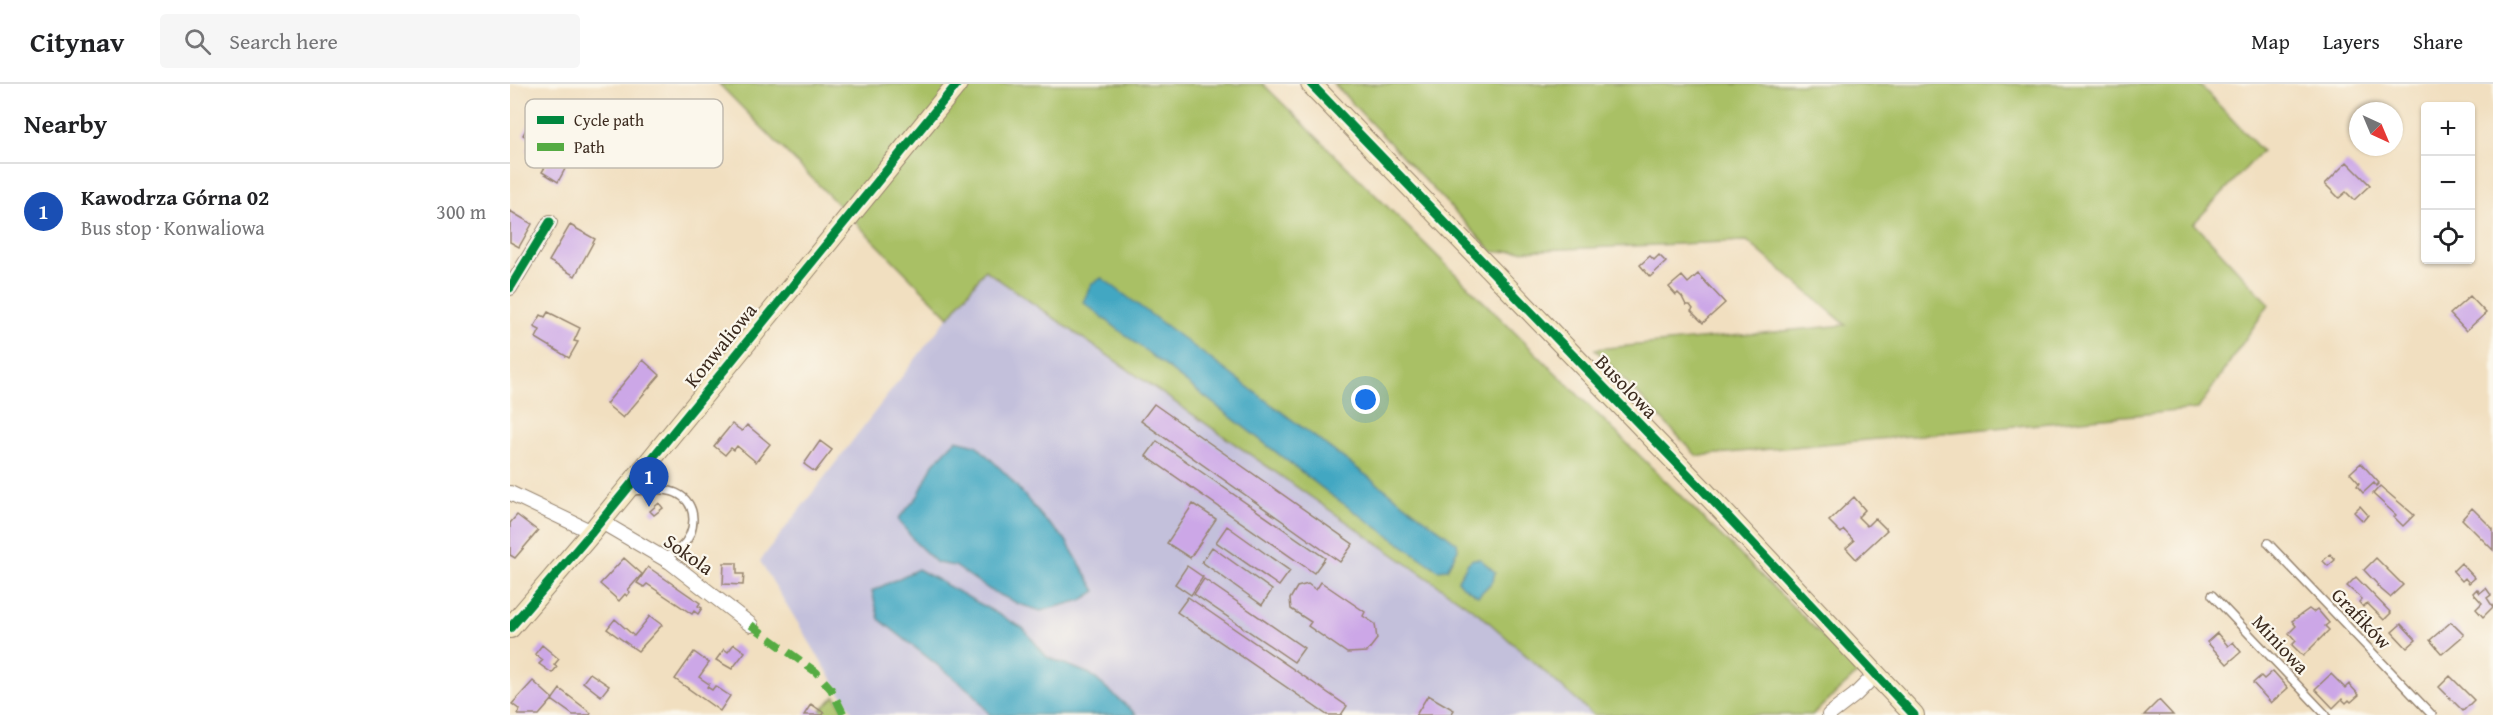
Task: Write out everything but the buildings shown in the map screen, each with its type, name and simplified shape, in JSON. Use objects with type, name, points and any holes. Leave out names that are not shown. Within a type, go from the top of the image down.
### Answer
[{"type":"street","name":"Konwaliowa","points":[[510,628],[957,84]]},
{"type":"street","name":"Busolowa","points":[[1311,84],[1701,488],[1914,715]]},
{"type":"street","points":[[510,288],[550,222]]},
{"type":"street","name":"Sokola","points":[[510,493],[596,526],[663,558],[751,625]]},
{"type":"street","points":[[1829,715],[1855,695],[1876,674]]},
{"type":"lane","points":[[624,491],[662,490],[677,494],[688,503],[693,514],[692,531],[681,547],[663,558]]},
{"type":"lane","name":"Grafików","points":[[2268,543],[2433,715]]},
{"type":"lane","name":"Miniowa","points":[[2212,595],[2326,715]]},
{"type":"shaded area","points":[[984,270],[1482,616],[1593,715],[854,715],[760,561]]},
{"type":"green space","points":[[719,84],[1263,84],[1859,672],[1812,715],[1593,715],[1482,616],[985,270],[949,317]]},
{"type":"green space","points":[[1334,84],[2199,84],[2262,151],[2194,223],[2269,304],[2198,409],[1697,456],[1595,349],[1846,325],[1747,241],[1493,252]]},
{"type":"green space","points":[[835,696],[847,715],[815,715]]},
{"type":"water","points":[[1102,278],[1457,543],[1458,549],[1447,569],[1438,570],[1331,495],[1083,302],[1092,283]]},
{"type":"water","points":[[956,440],[976,445],[1007,475],[1045,520],[1065,539],[1096,591],[1082,600],[1041,611],[1019,604],[990,590],[955,566],[937,563],[915,542],[898,519],[918,496],[933,464]]},
{"type":"water","points":[[1473,559],[1480,559],[1495,572],[1493,581],[1478,596],[1460,584],[1458,580]]},
{"type":"water","points":[[918,569],[1023,628],[1047,657],[1090,674],[1137,715],[990,715],[974,694],[879,619],[872,591]]},
{"type":"marked path","points":[[751,625],[816,672],[831,689],[844,715]]},
{"type":"cycle path","points":[[510,628],[592,532],[957,84]]},
{"type":"cycle path","points":[[1311,84],[1701,488],[1914,715]]},
{"type":"cycle path","points":[[510,288],[550,222]]},
{"type":"place","name":"Kawodrza Górna 02","points":[[649,507]]}]
